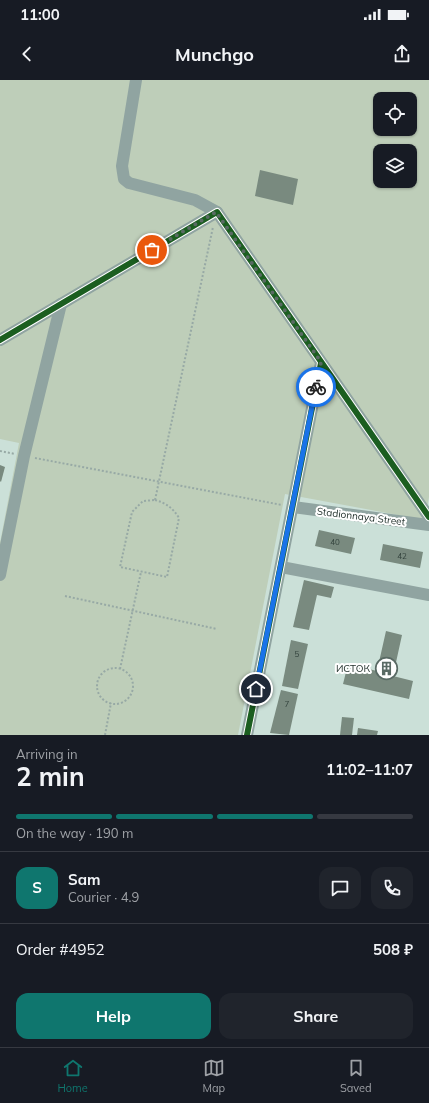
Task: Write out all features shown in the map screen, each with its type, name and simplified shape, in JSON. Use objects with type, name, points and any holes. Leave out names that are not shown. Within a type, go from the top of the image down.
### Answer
[{"type":"street","points":[[136,80],[123,152],[122,166],[124,179],[129,183],[195,200],[216,212],[429,517]]},
{"type":"street","points":[[0,340],[216,212]]},
{"type":"street","points":[[0,575],[24,456],[60,304]]},
{"type":"street","points":[[247,735],[321,362]]},
{"type":"street","name":"Stadionnaya Street","points":[[293,508],[429,524]]},
{"type":"street","points":[[281,567],[429,595]]},
{"type":"path","points":[[155,500],[216,212]]},
{"type":"path","points":[[0,451],[293,508]]},
{"type":"path","points":[[155,500],[165,503],[174,510],[179,518],[167,577],[120,567],[132,512],[143,501],[155,500]]},
{"type":"path","points":[[120,669],[141,572]]},
{"type":"path","points":[[65,596],[217,629]]},
{"type":"path","points":[[120,669],[128,674],[132,679],[133,690],[122,702],[111,703],[106,701],[98,691],[99,680],[106,671],[120,669]]},
{"type":"path","points":[[105,735],[111,703]]},
{"type":"green space","points":[[0,80],[429,80],[429,497],[425,520],[285,494],[238,735],[0,735],[0,543],[19,443],[0,439]]},
{"type":"building","points":[[260,170],[298,179],[293,205],[255,196]]},
{"type":"building","points":[[0,465],[5,467],[1,482],[0,481]]},
{"type":"building","points":[[319,530],[355,538],[351,554],[315,546]]},
{"type":"building","points":[[383,544],[423,552],[420,568],[380,560]]},
{"type":"building","points":[[304,580],[334,587],[331,598],[317,595],[309,630],[293,627]]},
{"type":"building","name":"ИСТОК","points":[[386,631],[402,635],[393,676],[413,681],[409,699],[343,684],[348,664],[377,671]]},
{"type":"building","points":[[291,640],[308,644],[298,689],[282,686]]},
{"type":"building","points":[[281,690],[298,694],[289,735],[270,733]]},
{"type":"building","points":[[342,717],[354,718],[352,735],[340,735]]},
{"type":"building","points":[[358,728],[378,731],[377,735],[357,735]]},
{"type":"cycle path","points":[[0,340],[217,212],[429,517]]},
{"type":"cycle path","points":[[247,735],[321,363]]},
{"type":"way so far","points":[[152,250],[216,212],[321,362],[316,387]]},
{"type":"place","name":"ИСТОК","points":[[386,668]]},
{"type":"route","points":[[256,689],[316,387]]}]
